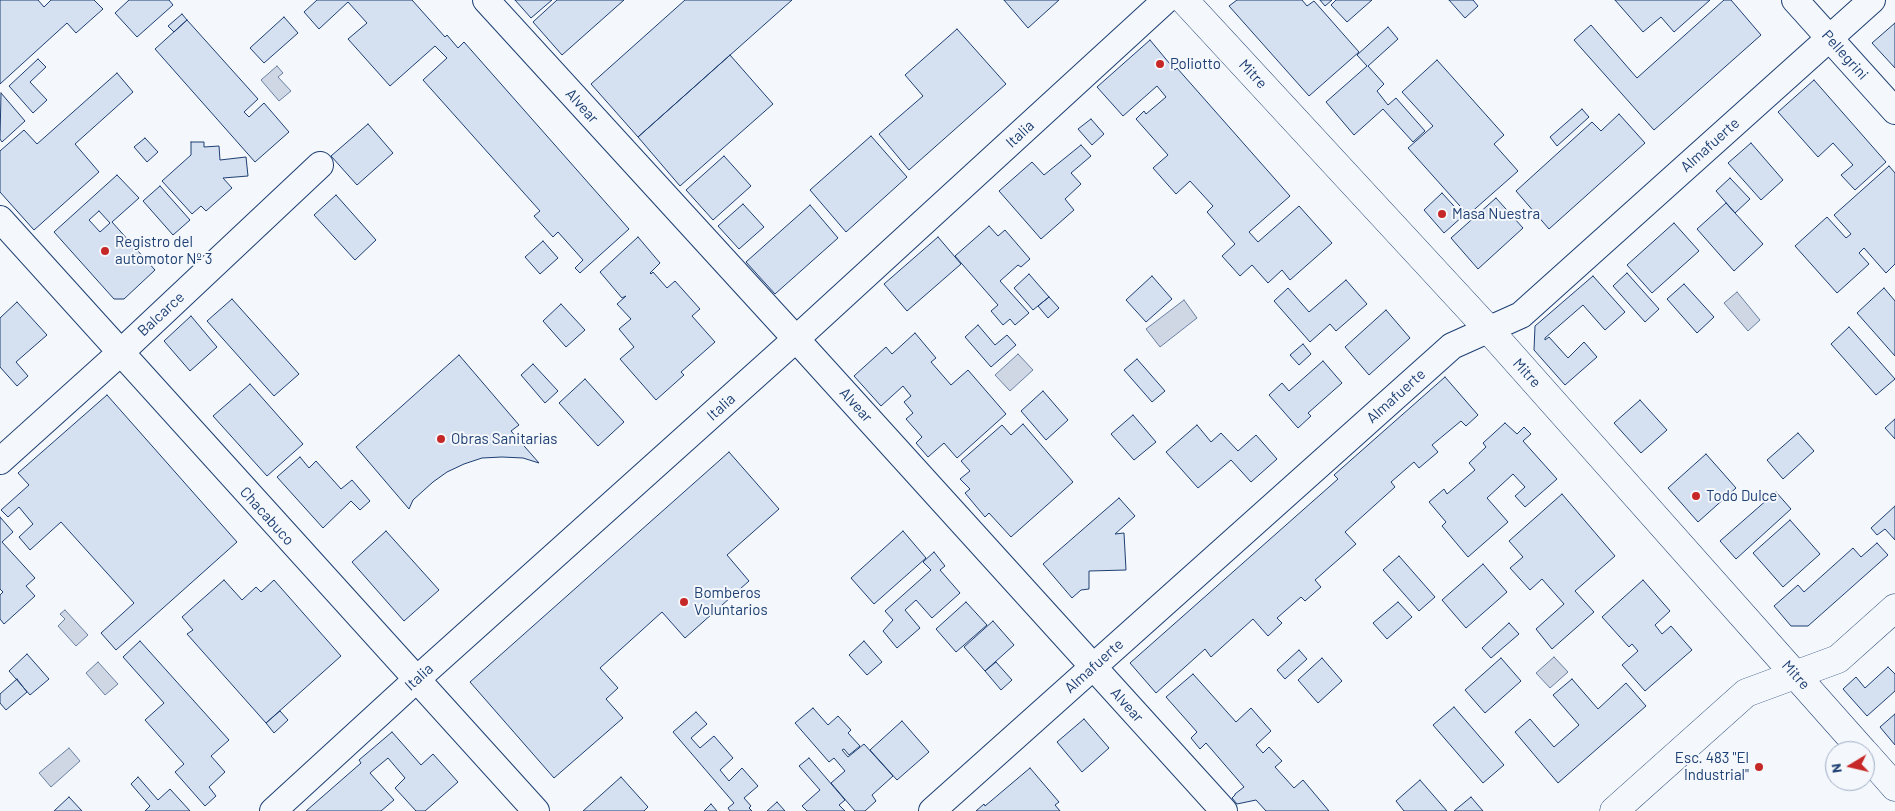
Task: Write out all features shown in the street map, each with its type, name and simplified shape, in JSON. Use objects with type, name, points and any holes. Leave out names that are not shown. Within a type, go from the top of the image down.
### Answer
[{"type":"street","name":"Alvear","points":[[486,0],[1224,811]]},
{"type":"street","name":"Italia","points":[[273,811],[796,339],[1166,0]]},
{"type":"street","name":"Mitre","points":[[1184,0],[1489,330],[1854,741]]},
{"type":"street","name":"Pellegrini","points":[[1795,0],[1895,111]]},
{"type":"street","name":"Almafuerte","points":[[932,811],[1452,346],[1521,315],[1872,0]]},
{"type":"street","name":"Balcarce","points":[[0,461],[120,353],[320,165]]},
{"type":"street","name":"Chacabuco","points":[[0,219],[536,811]]},
{"type":"street","points":[[1614,811],[1746,693],[1796,676],[1838,658],[1895,608]]},
{"type":"street","name":"Mitre","points":[[1875,764],[1895,787]]},
{"type":"shaded area","points":[[277,66],[283,73],[278,77],[291,91],[279,101],[261,80]]},
{"type":"shaded area","points":[[1737,292],[1760,320],[1748,331],[1724,303]]},
{"type":"shaded area","points":[[1184,300],[1197,318],[1160,347],[1146,329]]},
{"type":"shaded area","points":[[1018,354],[1033,370],[1010,391],[995,375]]},
{"type":"shaded area","points":[[65,610],[88,635],[76,646],[58,626],[65,619],[60,614]]},
{"type":"shaded area","points":[[1554,657],[1568,672],[1550,688],[1536,673]]},
{"type":"shaded area","points":[[98,662],[118,684],[105,695],[86,673]]},
{"type":"shaded area","points":[[69,748],[80,761],[51,787],[39,773]]},
{"type":"building","points":[[0,0],[38,0],[44,7],[51,0],[94,0],[103,9],[76,33],[67,23],[0,84]]},
{"type":"building","points":[[129,0],[169,0],[173,5],[137,37],[115,13]]},
{"type":"building","points":[[317,0],[412,0],[445,37],[447,35],[458,48],[464,42],[629,229],[580,273],[575,268],[583,260],[558,232],[553,237],[534,216],[540,211],[423,80],[447,58],[435,46],[390,86],[348,39],[367,23],[348,2],[319,29],[304,12]]},
{"type":"building","points":[[515,0],[552,0],[531,18]]},
{"type":"building","points":[[557,0],[624,0],[562,55],[533,22]]},
{"type":"building","points":[[685,0],[792,0],[638,137],[591,84]]},
{"type":"building","points":[[1004,0],[1059,0],[1028,28]]},
{"type":"building","points":[[1237,0],[1302,0],[1307,6],[1314,1],[1359,52],[1309,96],[1229,6]]},
{"type":"building","points":[[1320,0],[1332,0],[1325,6]]},
{"type":"building","points":[[1336,0],[1372,0],[1347,22],[1331,5]]},
{"type":"building","points":[[1449,0],[1473,0],[1478,6],[1465,18]]},
{"type":"building","points":[[1615,0],[1710,0],[1674,32],[1661,17],[1643,32]]},
{"type":"building","points":[[1724,0],[1731,0],[1761,35],[1654,130],[1574,40],[1591,25],[1637,78]]},
{"type":"building","points":[[182,14],[187,20],[174,32],[168,26]]},
{"type":"building","points":[[284,17],[298,33],[264,63],[250,48]]},
{"type":"building","points":[[187,20],[258,99],[244,112],[249,117],[264,103],[289,132],[255,162],[155,49]]},
{"type":"building","points":[[1895,23],[1895,68],[1872,43]]},
{"type":"building","points":[[1388,27],[1398,39],[1368,66],[1384,84],[1377,91],[1388,105],[1396,98],[1425,131],[1413,142],[1383,109],[1354,135],[1326,102],[1367,66],[1357,55]]},
{"type":"building","points":[[957,29],[1006,84],[909,170],[879,134],[923,96],[905,75]]},
{"type":"building","points":[[1150,40],[1290,196],[1249,232],[1258,242],[1299,206],[1332,243],[1290,280],[1282,270],[1268,283],[1252,265],[1240,276],[1222,256],[1235,244],[1207,212],[1213,206],[1190,181],[1176,194],[1153,168],[1168,155],[1136,119],[1144,111],[1146,114],[1166,97],[1157,86],[1123,116],[1097,87]]},
{"type":"building","points":[[730,55],[773,104],[680,186],[638,137]]},
{"type":"building","points":[[38,59],[46,67],[30,82],[47,100],[33,113],[9,86]]},
{"type":"building","points":[[1437,60],[1504,135],[1494,144],[1518,171],[1468,215],[1408,148],[1433,126],[1402,92]]},
{"type":"building","points":[[117,73],[133,92],[75,144],[99,172],[34,230],[0,192],[0,151],[24,130],[37,144]]},
{"type":"building","points":[[1814,80],[1886,162],[1855,190],[1841,175],[1853,165],[1833,143],[1818,157],[1778,112]]},
{"type":"building","points":[[1,93],[25,121],[2,142],[0,139]]},
{"type":"building","points":[[1582,109],[1589,117],[1557,146],[1550,137]]},
{"type":"building","points":[[1619,114],[1645,143],[1549,229],[1516,191],[1592,122],[1601,131]]},
{"type":"building","points":[[1091,119],[1104,134],[1092,145],[1078,129]]},
{"type":"building","points":[[368,124],[393,153],[357,185],[331,156]]},
{"type":"building","points":[[871,136],[907,177],[846,232],[810,190]]},
{"type":"building","points":[[145,138],[158,152],[147,162],[134,147]]},
{"type":"building","points":[[191,142],[204,142],[204,147],[219,146],[220,160],[246,157],[248,176],[223,178],[232,188],[206,211],[201,206],[192,214],[162,181],[191,155]]},
{"type":"building","points":[[1751,143],[1783,180],[1761,200],[1728,163]]},
{"type":"building","points":[[1081,145],[1091,156],[1071,173],[1081,184],[1065,199],[1074,210],[1041,239],[999,191],[1032,162],[1044,175]]},
{"type":"building","points":[[724,156],[751,186],[713,220],[686,190]]},
{"type":"building","points":[[1889,166],[1895,173],[1895,264],[1886,273],[1864,248],[1859,253],[1869,264],[1837,293],[1795,246],[1827,217],[1846,238],[1851,234],[1834,215]]},
{"type":"building","name":"Registro del automotor Nº 3","points":[[117,175],[139,198],[112,222],[155,270],[124,299],[114,299],[54,232]],"holes":[[[99,211],[110,223],[100,232],[89,220]]]},
{"type":"building","points":[[1730,178],[1750,199],[1735,213],[1716,191]]},
{"type":"building","points":[[160,186],[190,220],[173,235],[143,201]]},
{"type":"building","points":[[1442,193],[1463,216],[1444,233],[1424,210]]},
{"type":"building","points":[[336,195],[376,240],[355,260],[314,215]]},
{"type":"building","points":[[1496,198],[1523,228],[1478,269],[1451,238]]},
{"type":"building","points":[[1726,203],[1763,244],[1734,271],[1697,229]]},
{"type":"building","points":[[743,204],[764,227],[739,249],[718,226]]},
{"type":"building","points":[[810,205],[838,238],[775,294],[746,262]]},
{"type":"building","points":[[1674,223],[1699,251],[1652,293],[1627,265]]},
{"type":"building","points":[[989,226],[998,236],[1005,230],[1030,259],[1021,267],[1018,265],[1000,281],[1029,313],[1015,325],[1010,319],[1003,325],[991,311],[998,305],[955,256]]},
{"type":"building","points":[[638,237],[660,263],[650,273],[653,272],[667,288],[675,281],[700,309],[692,316],[715,342],[681,372],[684,375],[656,400],[620,359],[634,347],[619,329],[631,319],[617,304],[626,296],[622,298],[600,272]]},
{"type":"building","points":[[938,237],[961,264],[907,311],[884,284]]},
{"type":"building","points":[[543,241],[558,258],[540,274],[525,257]]},
{"type":"building","points":[[1627,273],[1659,309],[1645,322],[1613,286]]},
{"type":"building","points":[[1029,274],[1049,297],[1033,310],[1014,288]]},
{"type":"building","points":[[1152,276],[1172,299],[1146,322],[1126,300]]},
{"type":"building","points":[[1593,276],[1625,312],[1605,330],[1583,305],[1545,338],[1545,340],[1549,337],[1568,358],[1584,342],[1597,357],[1565,385],[1534,350],[1535,326]]},
{"type":"building","points":[[1346,280],[1367,304],[1336,331],[1330,324],[1310,342],[1274,301],[1288,288],[1309,312]]},
{"type":"building","points":[[1684,284],[1714,317],[1697,333],[1667,299]]},
{"type":"building","points":[[1884,288],[1895,301],[1895,356],[1857,313]]},
{"type":"building","points":[[1049,297],[1059,308],[1048,318],[1038,306]]},
{"type":"building","points":[[232,299],[299,374],[274,396],[207,321]]},
{"type":"building","points":[[17,302],[47,335],[16,362],[28,376],[17,386],[0,367],[0,318]]},
{"type":"building","points":[[561,304],[585,330],[566,347],[543,321]]},
{"type":"building","points":[[1386,310],[1410,338],[1369,375],[1345,347]]},
{"type":"building","points":[[191,316],[217,347],[190,371],[164,341]]},
{"type":"building","points":[[978,325],[995,345],[1007,335],[1016,345],[991,367],[965,337]]},
{"type":"building","points":[[1849,327],[1895,379],[1876,395],[1831,344]]},
{"type":"building","points":[[915,333],[936,358],[931,362],[951,385],[968,370],[1006,414],[957,458],[944,443],[928,457],[916,443],[922,437],[906,419],[913,413],[904,402],[911,396],[903,386],[881,406],[854,376],[886,347],[892,354]]},
{"type":"building","points":[[1303,344],[1311,354],[1299,365],[1290,355]]},
{"type":"building","name":"Obras Sanitarias","points":[[459,355],[519,425],[511,431],[539,463],[523,458],[502,457],[482,458],[464,464],[447,472],[433,482],[413,500],[409,509],[356,447]]},
{"type":"building","points":[[1137,359],[1165,391],[1152,402],[1124,370]]},
{"type":"building","points":[[1323,361],[1342,383],[1308,413],[1311,416],[1298,428],[1269,395],[1282,383],[1289,391]]},
{"type":"building","points":[[533,364],[558,391],[545,403],[521,375]]},
{"type":"building","points":[[1445,377],[1478,415],[1466,426],[1461,421],[1432,445],[1438,452],[1419,468],[1414,462],[1391,482],[1395,487],[1345,532],[1356,544],[1315,580],[1321,587],[1305,601],[1301,597],[1277,618],[1282,623],[1268,636],[1253,619],[1211,657],[1205,649],[1156,693],[1130,663],[1338,479],[1334,475]]},
{"type":"building","points":[[585,379],[624,422],[598,446],[559,403]]},
{"type":"building","points":[[250,384],[303,444],[267,476],[213,416]]},
{"type":"building","points":[[1043,391],[1068,420],[1046,440],[1021,411]]},
{"type":"building","points":[[107,395],[237,542],[116,650],[101,633],[134,603],[61,522],[30,550],[19,537],[33,524],[19,507],[8,517],[1,510],[29,485],[18,473]]},
{"type":"building","points":[[1640,400],[1667,430],[1641,453],[1614,423]]},
{"type":"building","points":[[1133,415],[1156,442],[1134,460],[1111,434]]},
{"type":"building","points":[[1895,419],[1895,439],[1885,428]]},
{"type":"building","points":[[1505,423],[1517,434],[1524,427],[1531,434],[1523,441],[1557,479],[1525,507],[1515,496],[1525,487],[1513,474],[1487,498],[1508,522],[1468,557],[1442,526],[1446,522],[1429,502],[1444,489],[1447,494],[1475,470],[1469,463],[1486,447],[1483,443]]},
{"type":"building","points":[[1023,424],[1073,482],[1011,537],[989,513],[985,517],[965,493],[970,489],[960,479],[970,471],[961,461],[1002,425],[1011,435]]},
{"type":"building","points":[[1197,425],[1211,442],[1221,433],[1238,451],[1256,435],[1277,459],[1251,482],[1231,460],[1198,488],[1166,452]]},
{"type":"building","points":[[1798,433],[1814,451],[1783,479],[1767,460]]},
{"type":"building","points":[[729,452],[779,509],[727,555],[749,581],[685,638],[662,612],[600,668],[618,688],[606,699],[623,718],[554,778],[470,682]]},
{"type":"building","points":[[1706,454],[1736,488],[1698,522],[1668,488]]},
{"type":"building","points":[[300,457],[309,468],[316,461],[341,489],[352,480],[370,501],[360,510],[351,501],[323,528],[277,477]]},
{"type":"building","points":[[1776,492],[1791,509],[1736,559],[1720,541]]},
{"type":"building","points":[[1562,494],[1615,556],[1575,591],[1594,612],[1552,649],[1536,629],[1564,604],[1542,579],[1530,590],[1510,568],[1523,557],[1509,541]]},
{"type":"building","points":[[1119,498],[1135,516],[1115,534],[1124,533],[1126,570],[1089,571],[1089,589],[1081,590],[1072,598],[1043,564]]},
{"type":"building","points":[[1895,506],[1895,540],[1885,529],[1877,535],[1871,528]]},
{"type":"building","points":[[0,517],[13,532],[2,542],[35,578],[26,586],[35,596],[4,624],[0,619],[0,595],[3,592],[0,589]]},
{"type":"building","points":[[1790,520],[1820,554],[1783,587],[1753,553]]},
{"type":"building","points":[[386,531],[439,590],[404,621],[352,562]]},
{"type":"building","points":[[903,531],[926,558],[874,604],[851,578]]},
{"type":"building","points":[[1877,543],[1888,555],[1808,626],[1791,626],[1774,606],[1798,585],[1804,592],[1853,548],[1861,557]]},
{"type":"building","points":[[934,552],[945,566],[940,570],[960,593],[932,618],[916,600],[905,610],[920,628],[897,648],[883,631],[893,620],[885,611],[931,570],[923,562]]},
{"type":"building","points":[[1399,556],[1435,597],[1419,611],[1383,570]]},
{"type":"building","points":[[1483,564],[1507,592],[1466,628],[1442,600]]},
{"type":"building","points":[[224,580],[242,600],[256,587],[261,592],[274,580],[341,656],[266,723],[187,634],[193,630],[182,617]]},
{"type":"building","points":[[1643,580],[1670,611],[1655,625],[1662,634],[1671,626],[1692,650],[1645,691],[1622,665],[1638,651],[1632,644],[1629,647],[1602,617]]},
{"type":"building","points":[[966,602],[987,625],[956,652],[936,629]]},
{"type":"building","points":[[1398,602],[1412,617],[1387,639],[1373,623]]},
{"type":"building","points":[[993,621],[1014,645],[985,671],[964,647]]},
{"type":"building","points":[[1509,623],[1519,634],[1491,658],[1482,648]]},
{"type":"building","points":[[140,641],[229,740],[211,756],[225,772],[209,787],[216,796],[205,806],[175,772],[184,764],[145,720],[164,703],[123,657]]},
{"type":"building","points":[[864,641],[882,662],[867,675],[849,655]]},
{"type":"building","points":[[1299,650],[1307,659],[1285,679],[1277,670]]},
{"type":"building","points":[[27,654],[49,679],[30,695],[9,671]]},
{"type":"building","points":[[1322,658],[1342,681],[1318,703],[1298,680]]},
{"type":"building","points":[[1501,658],[1521,681],[1485,713],[1465,690]]},
{"type":"building","points":[[996,662],[1012,680],[1001,690],[985,671]]},
{"type":"building","points":[[1888,667],[1895,674],[1895,691],[1867,716],[1843,689],[1856,677],[1865,688]]},
{"type":"building","points":[[1193,674],[1236,722],[1251,708],[1271,731],[1256,745],[1263,753],[1269,747],[1282,761],[1275,767],[1294,788],[1303,780],[1329,811],[1266,811],[1256,800],[1237,804],[1232,798],[1244,787],[1206,743],[1200,749],[1191,738],[1197,732],[1166,697]]},
{"type":"building","points":[[17,679],[27,692],[6,710],[0,703],[0,694]]},
{"type":"building","points":[[1572,679],[1598,709],[1626,683],[1646,706],[1558,783],[1515,732],[1530,719],[1554,747],[1579,725],[1553,695]]},
{"type":"building","points":[[1454,707],[1504,765],[1483,783],[1433,725]]},
{"type":"building","points":[[813,708],[828,725],[838,716],[851,730],[848,733],[860,746],[849,755],[844,749],[842,750],[848,757],[864,744],[893,776],[872,795],[876,801],[865,811],[855,811],[831,783],[845,771],[834,758],[829,762],[795,723]]},
{"type":"building","points":[[280,711],[288,720],[274,733],[266,723]]},
{"type":"building","points":[[696,712],[707,724],[691,738],[700,748],[714,736],[733,758],[720,770],[729,781],[742,768],[758,786],[744,798],[751,806],[749,808],[752,811],[730,811],[728,808],[734,803],[673,732]]},
{"type":"building","points":[[1895,714],[1895,745],[1880,727]]},
{"type":"building","points":[[1084,719],[1109,748],[1082,772],[1057,742]]},
{"type":"building","points":[[902,721],[929,752],[897,780],[870,750]]},
{"type":"building","points":[[392,732],[421,765],[433,754],[458,782],[425,811],[416,811],[395,788],[405,778],[388,758],[370,773],[394,800],[381,811],[306,811],[361,763],[359,760]]},
{"type":"building","points":[[809,758],[845,800],[839,805],[845,811],[807,811],[802,806],[820,790],[799,766]]},
{"type":"building","points":[[1030,768],[1059,802],[1055,805],[1060,811],[976,811],[984,804],[985,806]]},
{"type":"building","points":[[138,777],[158,800],[170,789],[190,811],[145,811],[150,806],[131,784]]},
{"type":"building","points":[[621,777],[648,807],[644,811],[583,811]]},
{"type":"building","points":[[1420,780],[1447,811],[1404,811],[1396,801]]},
{"type":"building","points":[[69,797],[82,811],[54,811]]},
{"type":"building","points":[[1471,797],[1483,811],[1454,811]]},
{"type":"building","points":[[777,802],[785,811],[767,811]]},
{"type":"building","points":[[711,804],[717,811],[704,811]]},
{"type":"place","name":"Poliotto","points":[[1160,64]]},
{"type":"place","name":"Masa Nuestra","points":[[1442,214]]},
{"type":"place","name":"Registro del automotor Nº 3","points":[[105,251]]},
{"type":"place","name":"Obras Sanitarias","points":[[441,439]]},
{"type":"place","name":"Todo Dulce","points":[[1696,496]]},
{"type":"place","name":"Bomberos Voluntarios","points":[[684,602]]},
{"type":"place","name":"Esc. 483 \"El Industrial\"","points":[[1759,767]]}]
